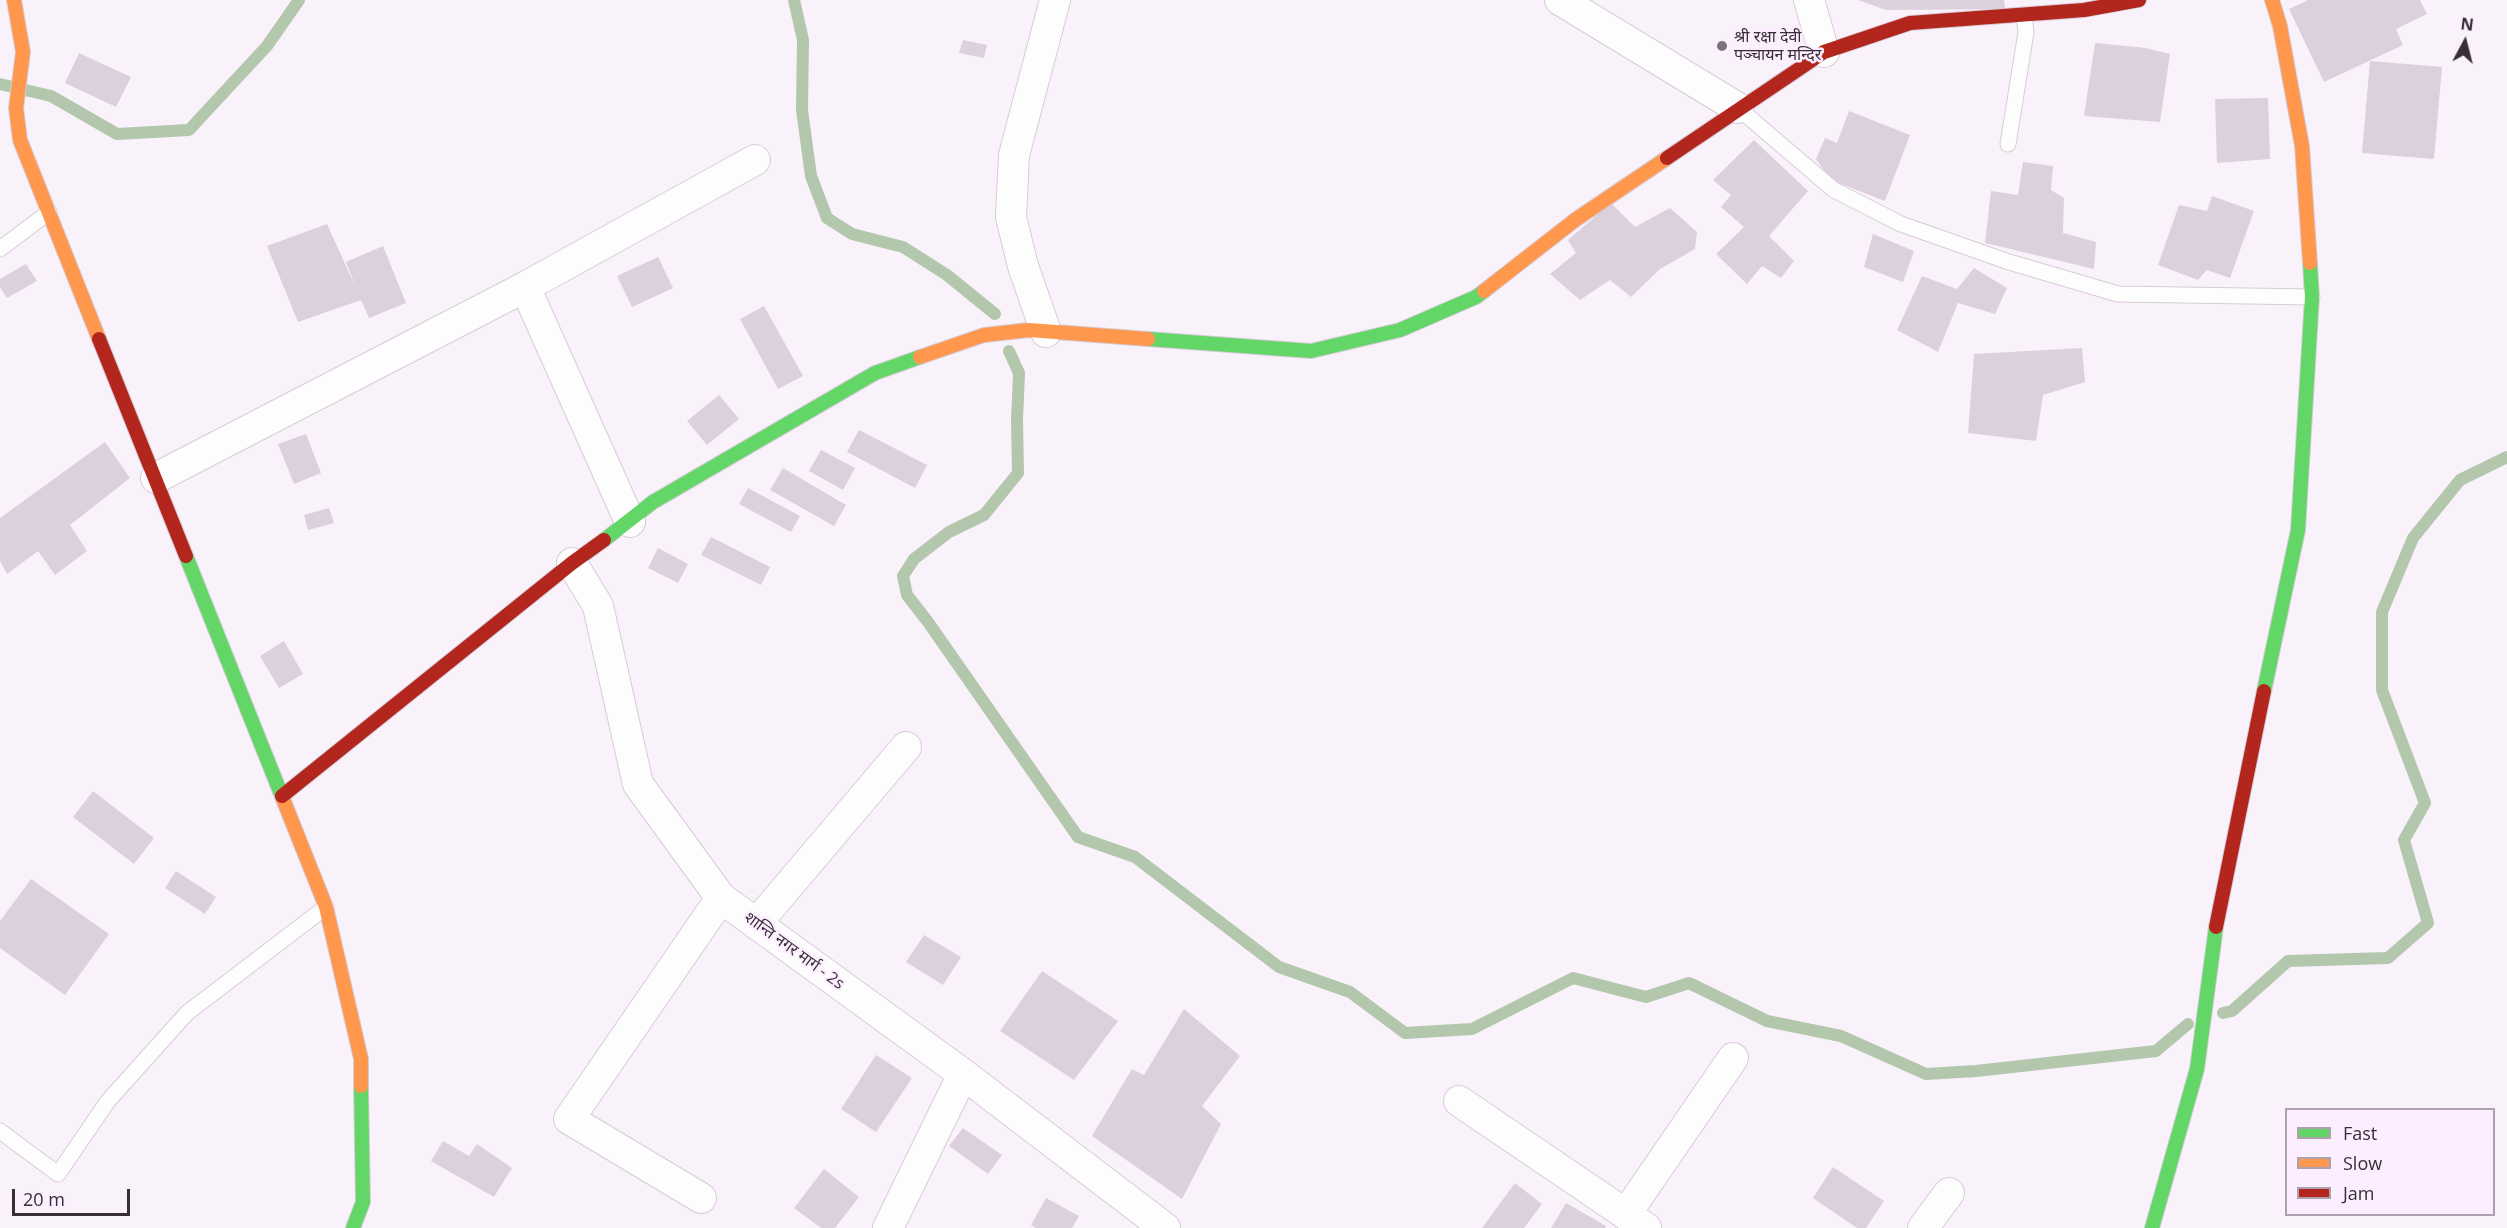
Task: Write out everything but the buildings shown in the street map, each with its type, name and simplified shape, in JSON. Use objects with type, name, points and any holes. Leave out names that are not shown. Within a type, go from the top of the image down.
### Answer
[{"type":"street","points":[[14,0],[22,52],[16,108],[20,140],[326,907],[361,1059],[363,1202],[353,1228]]},
{"type":"street","points":[[1046,332],[1023,266],[1011,217],[1014,155],[1055,0]]},
{"type":"street","points":[[1560,0],[1738,108]]},
{"type":"street","points":[[1809,0],[1824,51]]},
{"type":"street","points":[[282,796],[572,563],[630,522],[652,502],[875,373],[984,335],[1029,330],[1311,351],[1400,330],[1476,297],[1575,220],[1824,51],[1910,23],[2084,10],[2139,0]]},
{"type":"street","points":[[2152,1228],[2197,1069],[2218,913],[2298,530],[2312,297],[2302,146],[2280,26],[2272,0]]},
{"type":"street","points":[[156,478],[525,288],[755,160]]},
{"type":"street","points":[[525,288],[630,522]]},
{"type":"street","name":"शान्ति नगर मार्ग - 2s","points":[[572,563],[598,606],[638,784],[722,898],[963,1074],[1166,1228]]},
{"type":"street","points":[[756,924],[906,747]]},
{"type":"street","points":[[701,1197],[569,1119],[722,898]]},
{"type":"street","points":[[1459,1101],[1636,1221],[1733,1058]]},
{"type":"street","points":[[888,1228],[963,1074]]},
{"type":"street","points":[[1923,1228],[1949,1192]]},
{"type":"lane","points":[[2008,144],[2026,32],[2024,15]]},
{"type":"lane","points":[[1738,108],[1834,190],[1900,224],[2009,262],[2118,294],[2312,297]]},
{"type":"lane","points":[[0,249],[49,212]]},
{"type":"lane","points":[[0,1131],[58,1174],[108,1101],[187,1012],[326,907]]},
{"type":"waterway","points":[[0,84],[51,96],[117,134],[189,130],[267,46],[299,0]]},
{"type":"waterway","points":[[794,0],[803,40],[802,110],[811,176],[827,218],[852,234],[903,247],[947,275],[995,314]]},
{"type":"waterway","points":[[1009,351],[1019,373],[1018,473],[984,515],[949,532],[914,559],[903,576],[907,595],[1078,837],[1135,857],[1279,967],[1350,992],[1405,1033],[1472,1029],[1573,978],[1646,997],[1689,983],[1767,1021],[1841,1036],[1926,1074],[1976,1071],[2156,1051],[2188,1024]]},
{"type":"waterway","points":[[2223,1013],[2232,1011],[2288,961],[2388,958],[2428,923],[2404,840],[2425,803],[2382,690],[2382,612],[2413,538],[2460,480],[2507,457]]},
{"type":"traffic: fast","points":[[2264,691],[2298,530],[2312,297],[2310,263]]},
{"type":"traffic: fast","points":[[1148,339],[1311,351],[1400,330],[1476,297],[1484,291]]},
{"type":"traffic: fast","points":[[604,540],[653,502],[875,373],[920,357]]},
{"type":"traffic: fast","points":[[186,556],[283,799]]},
{"type":"traffic: fast","points":[[2152,1228],[2197,1069],[2216,927]]},
{"type":"traffic: fast","points":[[353,1228],[363,1202],[361,1086]]},
{"type":"traffic: slow","points":[[14,0],[23,52],[16,108],[20,140],[99,339]]},
{"type":"traffic: slow","points":[[2272,0],[2280,26],[2302,146],[2310,263]]},
{"type":"traffic: slow","points":[[1484,291],[1575,220],[1667,158]]},
{"type":"traffic: slow","points":[[920,357],[984,335],[1029,330],[1148,339]]},
{"type":"traffic: slow","points":[[283,799],[326,907],[361,1059],[361,1086]]},
{"type":"traffic: jam","points":[[1667,158],[1824,52],[1910,23],[2084,10],[2139,0]]},
{"type":"traffic: jam","points":[[99,339],[186,556]]},
{"type":"traffic: jam","points":[[282,796],[572,563],[604,540]]},
{"type":"traffic: jam","points":[[2216,927],[2264,691]]},
{"type":"place","name":"श्री रक्षा देवी पञ्चायन मन्दिर","points":[[1722,46]]}]
